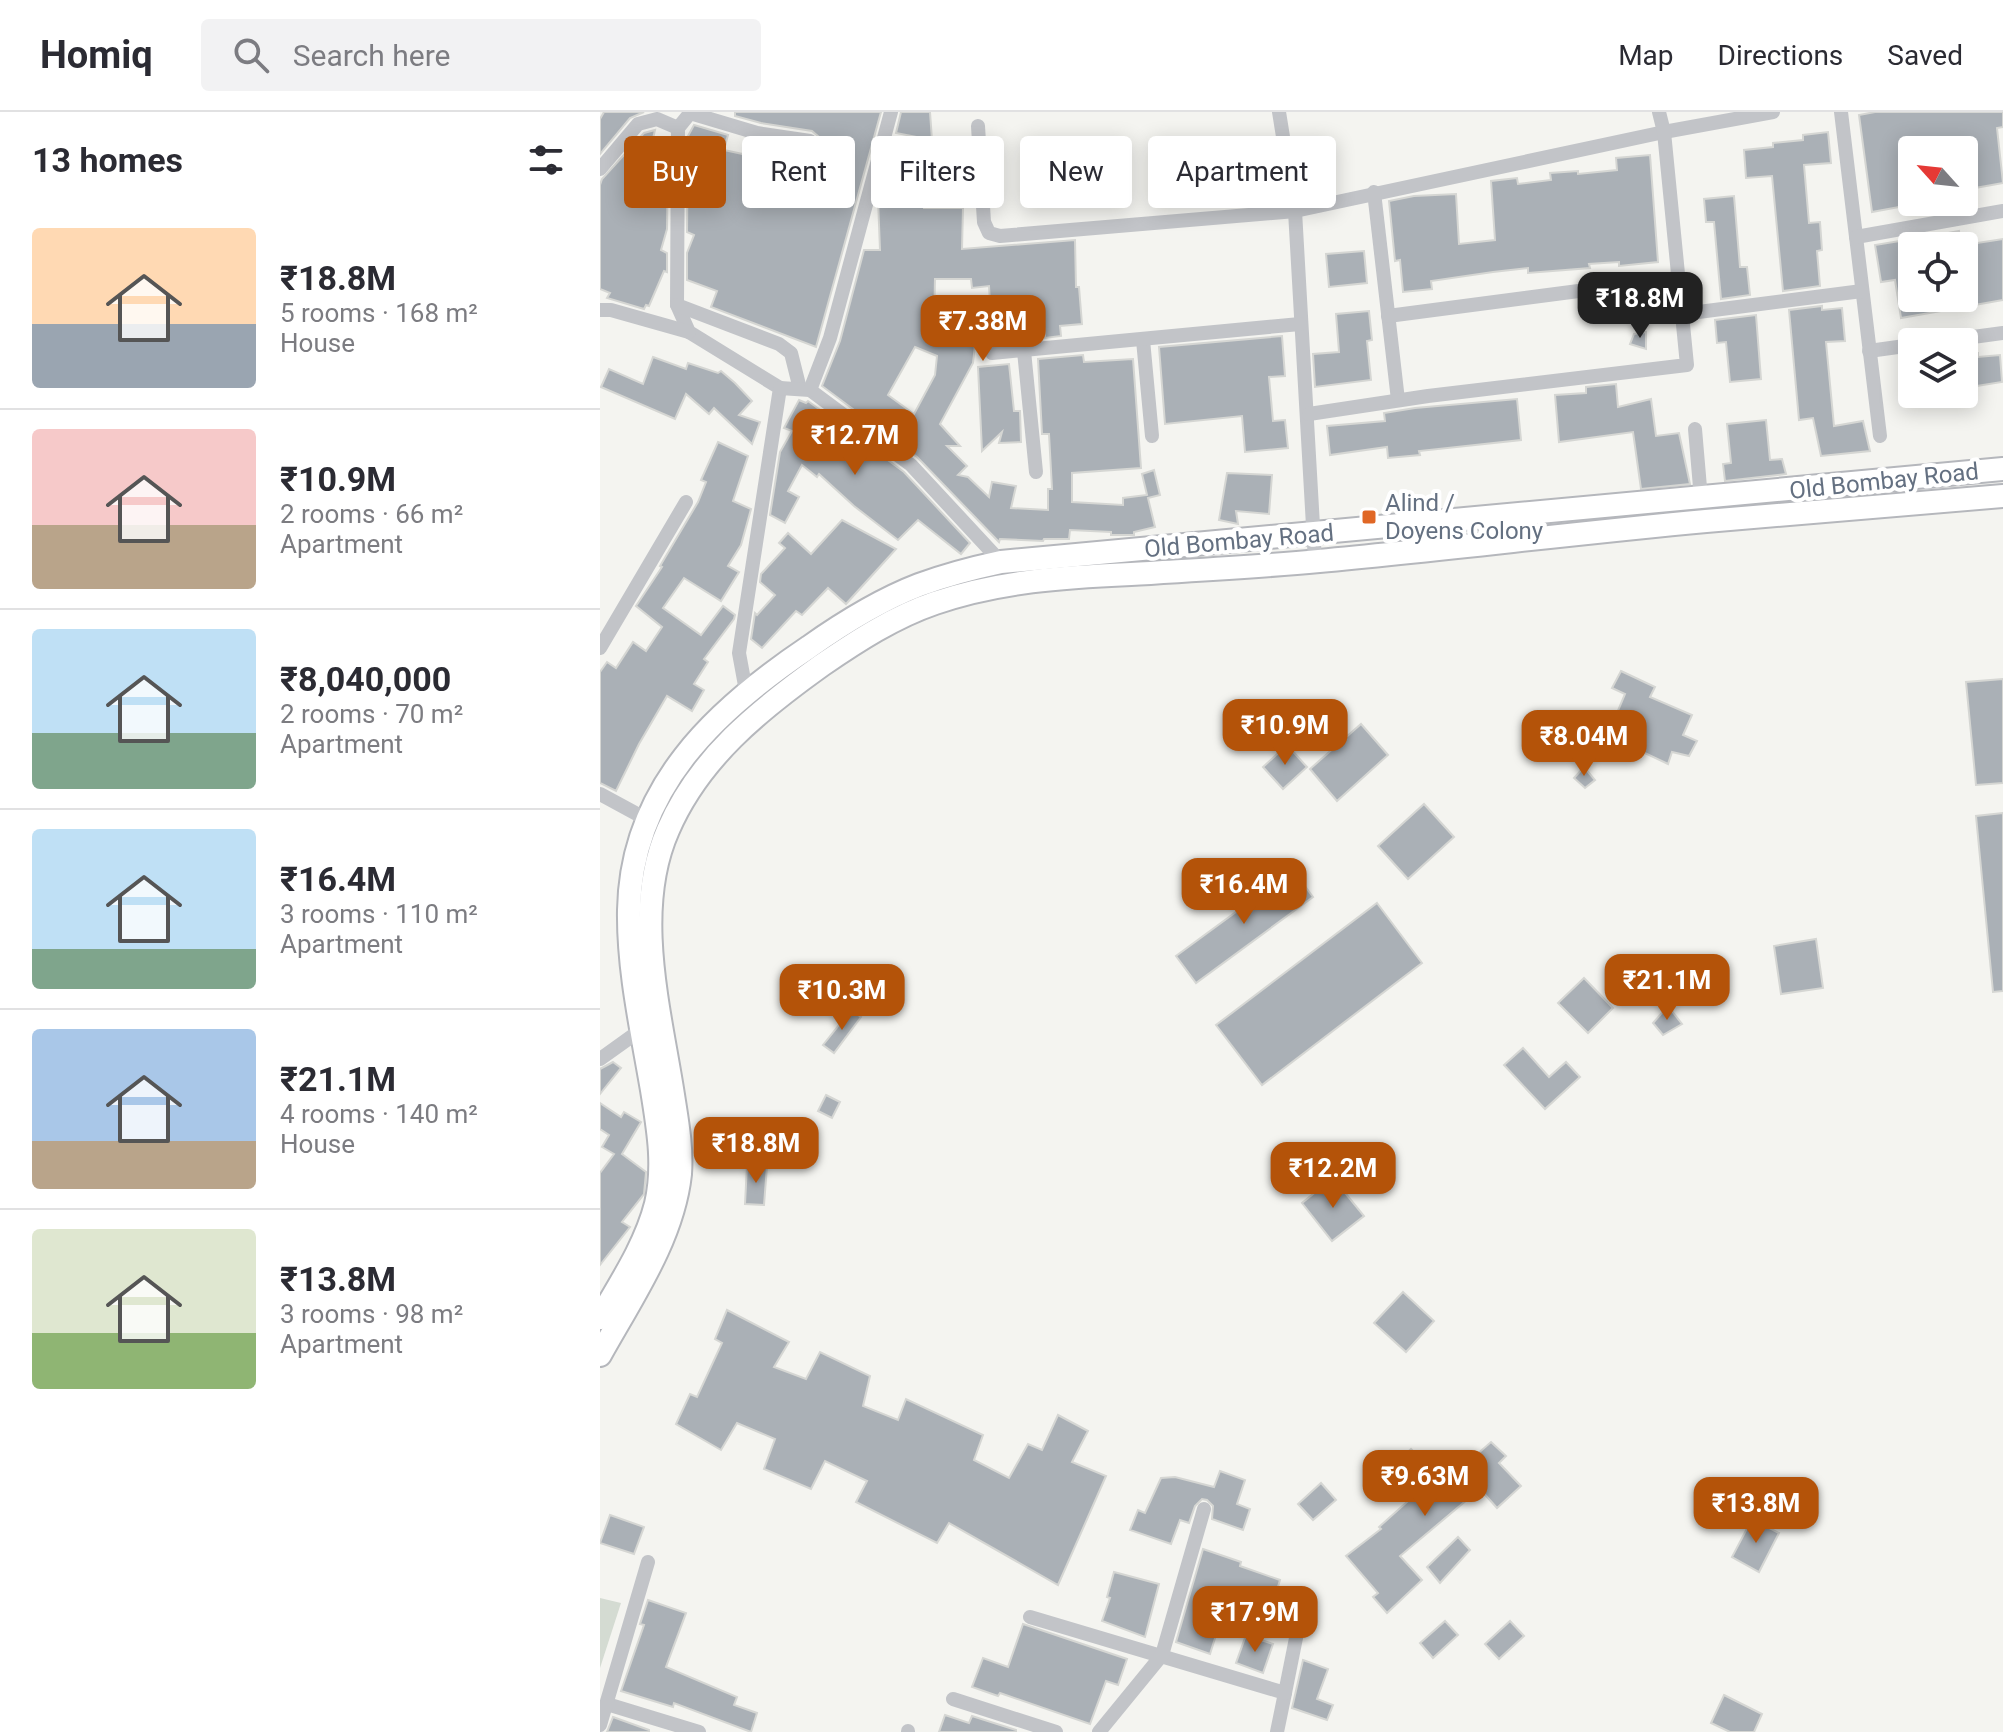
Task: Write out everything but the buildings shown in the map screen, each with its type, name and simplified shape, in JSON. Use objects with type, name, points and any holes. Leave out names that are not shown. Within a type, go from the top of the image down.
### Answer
[{"type":"main road","name":"Old Bombay Road","points":[[600,1318],[645,1235],[656,1205],[661,1174],[660,1140],[630,948],[629,909],[635,857],[648,820],[682,758],[706,729],[746,691],[835,629],[918,585],[1001,562],[2003,469]]},
{"type":"main road","name":"Old Bombay Road","points":[[600,1355],[660,1242],[672,1212],[680,1175],[680,1140],[652,951],[651,911],[660,850],[682,801],[701,771],[725,744],[762,710],[847,648],[928,605],[997,585],[1049,578],[1315,561],[1704,521],[2003,496]]},
{"type":"street","points":[[689,332],[677,305],[678,128],[690,112],[757,133],[777,136]]},
{"type":"street","points":[[805,390],[830,338],[891,112]]},
{"type":"street","points":[[1279,112],[1295,211],[1315,561]]},
{"type":"street","points":[[1309,414],[1398,400],[1687,365],[1664,132],[1659,112]]},
{"type":"street","points":[[978,126],[984,222],[989,233],[1000,236],[1295,211],[1374,192],[1773,112]]},
{"type":"street","points":[[1841,112],[1880,436]]},
{"type":"street","points":[[600,169],[638,124],[657,116],[678,128]]},
{"type":"street","points":[[1374,192],[1398,400]]},
{"type":"street","points":[[1856,237],[2003,211]]},
{"type":"street","points":[[1388,316],[1678,278]]},
{"type":"street","points":[[1683,314],[1862,291]]},
{"type":"street","points":[[677,305],[779,344],[791,353],[805,390]]},
{"type":"street","points":[[600,310],[611,310],[689,332],[780,388],[805,390],[911,465],[1001,562]]},
{"type":"street","points":[[992,353],[1300,324]]},
{"type":"street","points":[[1978,336],[2003,333]]},
{"type":"street","points":[[1143,340],[1152,436]]},
{"type":"street","points":[[1869,351],[1898,347]]},
{"type":"street","points":[[1024,351],[1036,472]]},
{"type":"street","points":[[746,691],[739,653],[780,388]]},
{"type":"street","points":[[1695,429],[1701,499]]},
{"type":"street","points":[[600,648],[686,502]]},
{"type":"street","points":[[600,794],[648,820]]},
{"type":"street","points":[[600,1059],[642,1029]]},
{"type":"street","points":[[1099,1732],[1162,1655],[1204,1509]]},
{"type":"street","points":[[600,1725],[648,1562]]},
{"type":"street","points":[[1030,1617],[1285,1693]]},
{"type":"street","points":[[1277,1732],[1298,1628]]},
{"type":"street","points":[[953,1699],[1056,1732]]},
{"type":"street","points":[[607,1704],[699,1732]]},
{"type":"shaded area","points":[[600,1598],[621,1603],[600,1668]]},
{"type":"place","name":"Alind / Doyens Colony","points":[[1369,517]]}]
